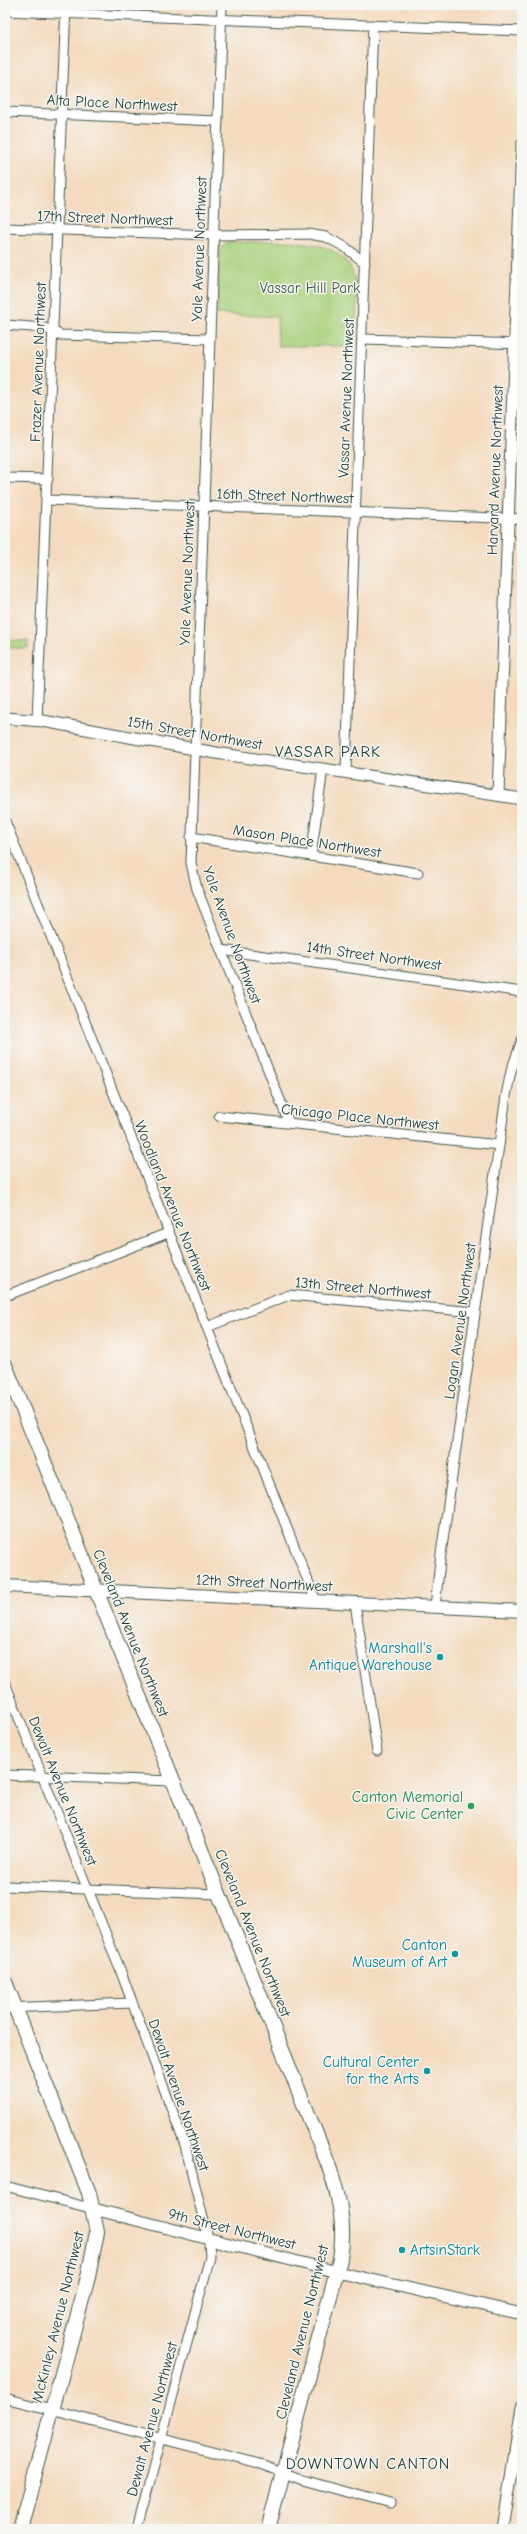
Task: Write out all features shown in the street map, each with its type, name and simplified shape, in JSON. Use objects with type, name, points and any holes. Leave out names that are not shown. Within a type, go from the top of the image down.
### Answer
[{"type":"main road","name":"Cleveland Avenue Northwest","points":[[5,1365],[338,2190],[343,2228],[337,2272],[268,2529]]},
{"type":"main road","name":"12th Street Northwest","points":[[5,1586],[96,1592],[522,1611]]},
{"type":"main road","name":"McKinley Avenue Northwest","points":[[5,1982],[10,2008],[94,2209],[98,2232],[96,2247],[20,2529]]},
{"type":"street","name":"Yale Avenue Northwest","points":[[222,5],[191,837],[193,876],[288,1123]]},
{"type":"street","points":[[5,11],[66,9],[222,19],[522,31]]},
{"type":"street","name":"Frazer Avenue Northwest","points":[[37,721],[66,9]]},
{"type":"street","name":"Vassar Avenue Northwest","points":[[346,772],[374,25]]},
{"type":"street","name":"Alta Place Northwest","points":[[5,112],[218,121]]},
{"type":"street","name":"Harvard Avenue Northwest","points":[[498,795],[508,519],[518,343],[522,145]]},
{"type":"street","name":"17th Street Northwest","points":[[5,228],[214,235],[287,233],[318,235],[344,247],[364,263]]},
{"type":"street","points":[[5,325],[46,328],[61,335],[210,339]]},
{"type":"street","points":[[363,339],[518,343]]},
{"type":"street","points":[[5,478],[48,479]]},
{"type":"street","name":"16th Street Northwest","points":[[47,500],[522,519]]},
{"type":"street","name":"15th Street Northwest","points":[[5,718],[37,721],[195,749],[522,799]]},
{"type":"street","points":[[311,856],[323,769]]},
{"type":"street","name":"Woodland Avenue Northwest","points":[[5,821],[316,1602]]},
{"type":"street","name":"Mason Place Northwest","points":[[191,837],[418,873]]},
{"type":"street","name":"14th Street Northwest","points":[[221,950],[522,992]]},
{"type":"street","name":"Logan Avenue Northwest","points":[[435,1607],[499,1145],[511,1071],[522,1040]]},
{"type":"street","name":"Chicago Place Northwest","points":[[219,1116],[499,1145]]},
{"type":"street","points":[[5,1296],[168,1232]]},
{"type":"street","name":"13th Street Northwest","points":[[207,1327],[289,1296],[475,1312]]},
{"type":"street","points":[[355,1603],[377,1752]]},
{"type":"street","name":"Dewalt Avenue Northwest","points":[[5,1683],[132,2003],[184,2145],[208,2237],[210,2257],[137,2529]]},
{"type":"street","points":[[5,1775],[173,1781]]},
{"type":"street","points":[[5,1886],[218,1894]]},
{"type":"street","points":[[10,2008],[132,2003]]},
{"type":"street","name":"9th Street Northwest","points":[[5,2186],[208,2237],[337,2272],[522,2314]]},
{"type":"street","points":[[5,2398],[283,2472],[303,2480],[390,2504]]},
{"type":"street","points":[[504,2529],[522,2407]]},
{"type":"green space","name":"Vassar Hill Park","points":[[272,241],[310,244],[327,248],[341,257],[351,270],[356,288],[357,310],[354,346],[278,346],[277,317],[217,314],[220,249],[227,243]]},
{"type":"green space","points":[[7,640],[28,641],[28,648],[6,648]]},
{"type":"place","name":"Marshall's Antique Warehouse","points":[[440,1657]]},
{"type":"place","name":"Canton Memorial Civic Center","points":[[471,1806]]},
{"type":"place","name":"Canton Museum of Art","points":[[455,1954]]},
{"type":"place","name":"Cultural Center for the Arts","points":[[427,2071]]},
{"type":"place","name":"ArtsinStark","points":[[402,2250]]},
{"type":"district","name":"VASSAR PARK","points":[[328,751]]},
{"type":"district","name":"DOWNTOWN CANTON","points":[[368,2463]]}]
